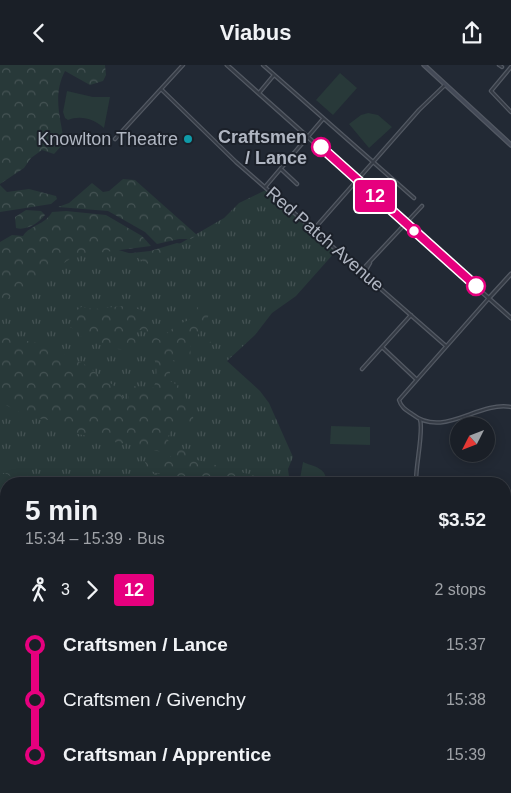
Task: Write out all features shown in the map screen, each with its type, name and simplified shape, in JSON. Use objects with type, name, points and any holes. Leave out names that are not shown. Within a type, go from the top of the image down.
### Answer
[{"type":"main road","points":[[424,65],[511,145]]},
{"type":"street","points":[[115,139],[183,65]]},
{"type":"street","points":[[228,65],[511,318]]},
{"type":"street","points":[[263,65],[414,199]]},
{"type":"street","points":[[511,67],[491,91],[511,112]]},
{"type":"street","points":[[259,93],[274,75]]},
{"type":"street","points":[[314,229],[445,84]]},
{"type":"street","name":"Red Patch Avenue","points":[[162,89],[265,187],[446,346]]},
{"type":"street","points":[[265,187],[323,119]]},
{"type":"street","points":[[281,169],[297,184]]},
{"type":"street","points":[[361,271],[422,206]]},
{"type":"street","points":[[364,273],[370,263]]},
{"type":"street","points":[[511,274],[399,400],[403,407],[427,422],[445,423],[494,406],[511,407]]},
{"type":"street","points":[[362,369],[411,315]]},
{"type":"street","points":[[382,347],[416,379]]},
{"type":"street","points":[[416,477],[417,455],[422,425],[420,419]]},
{"type":"street","points":[[422,425],[427,422]]},
{"type":"green space","points":[[0,65],[105,65],[106,75],[103,81],[90,85],[65,71],[61,80],[58,98],[64,143],[54,154],[42,150],[31,158],[24,168],[0,184]]},
{"type":"green space","points":[[340,73],[357,88],[333,115],[316,100]]},
{"type":"green space","points":[[67,91],[93,97],[110,97],[104,128],[96,122],[87,119],[68,120],[65,118],[63,112]]},
{"type":"green space","points":[[368,113],[378,115],[392,127],[369,148],[349,124],[361,115]]},
{"type":"green space","points":[[123,179],[135,180],[197,235],[191,239],[179,239],[157,244],[145,232],[108,211],[58,207],[69,203],[92,183],[103,192],[109,191]]},
{"type":"green space","points":[[0,185],[7,192],[29,189],[56,196],[57,199],[51,204],[0,212]]},
{"type":"green space","points":[[268,189],[336,251],[296,296],[272,313],[255,335],[227,361],[260,391],[269,403],[293,457],[288,469],[289,477],[0,477],[0,296],[67,256],[112,248],[142,257],[174,247],[224,218],[239,203]]},
{"type":"green space","points":[[26,210],[41,211],[45,215],[32,226],[16,228],[15,217]]},
{"type":"green space","points":[[66,211],[106,215],[142,236],[151,246],[74,256],[36,283],[12,295],[0,304],[0,242],[12,235],[23,236],[29,229],[46,220],[52,212]]},
{"type":"green space","points":[[177,243],[182,244],[166,260],[160,259],[148,264],[138,258],[121,256],[123,254],[150,251]]},
{"type":"green space","points":[[202,304],[212,307],[205,324],[190,347],[191,358],[194,359],[215,337],[208,353],[205,352],[203,356],[198,357],[195,366],[190,369],[183,353],[177,362],[173,360],[168,380],[183,388],[192,411],[193,420],[192,425],[173,426],[167,439],[175,448],[186,450],[190,458],[256,477],[171,477],[158,473],[155,477],[154,472],[148,471],[145,462],[148,460],[146,456],[171,457],[168,452],[142,447],[125,438],[125,443],[117,444],[113,439],[69,432],[53,425],[48,420],[24,416],[22,418],[21,413],[0,402],[0,330],[9,330],[16,334],[18,339],[42,344],[84,364],[117,388],[123,398],[128,400],[130,387],[136,386],[149,390],[154,387],[156,365],[148,345],[150,341],[146,330],[135,330],[136,348],[114,348],[79,336],[79,332],[70,327],[72,321],[77,316],[75,312],[81,307],[95,309],[122,306],[143,310],[147,328],[160,340],[176,325],[192,319],[194,311]]},
{"type":"green space","points":[[331,426],[370,427],[370,445],[330,444]]},
{"type":"green space","points":[[0,458],[29,477],[11,477],[6,473],[0,473]]},
{"type":"green space","points":[[303,462],[320,469],[326,477],[300,477]]},
{"type":"bus line","name":"12","points":[[321,147],[476,286]]},
{"type":"place","name":"Knowlton Theatre","points":[[188,139]]},
{"type":"place","name":"Craftsmen / Lance","points":[[321,147]]}]
